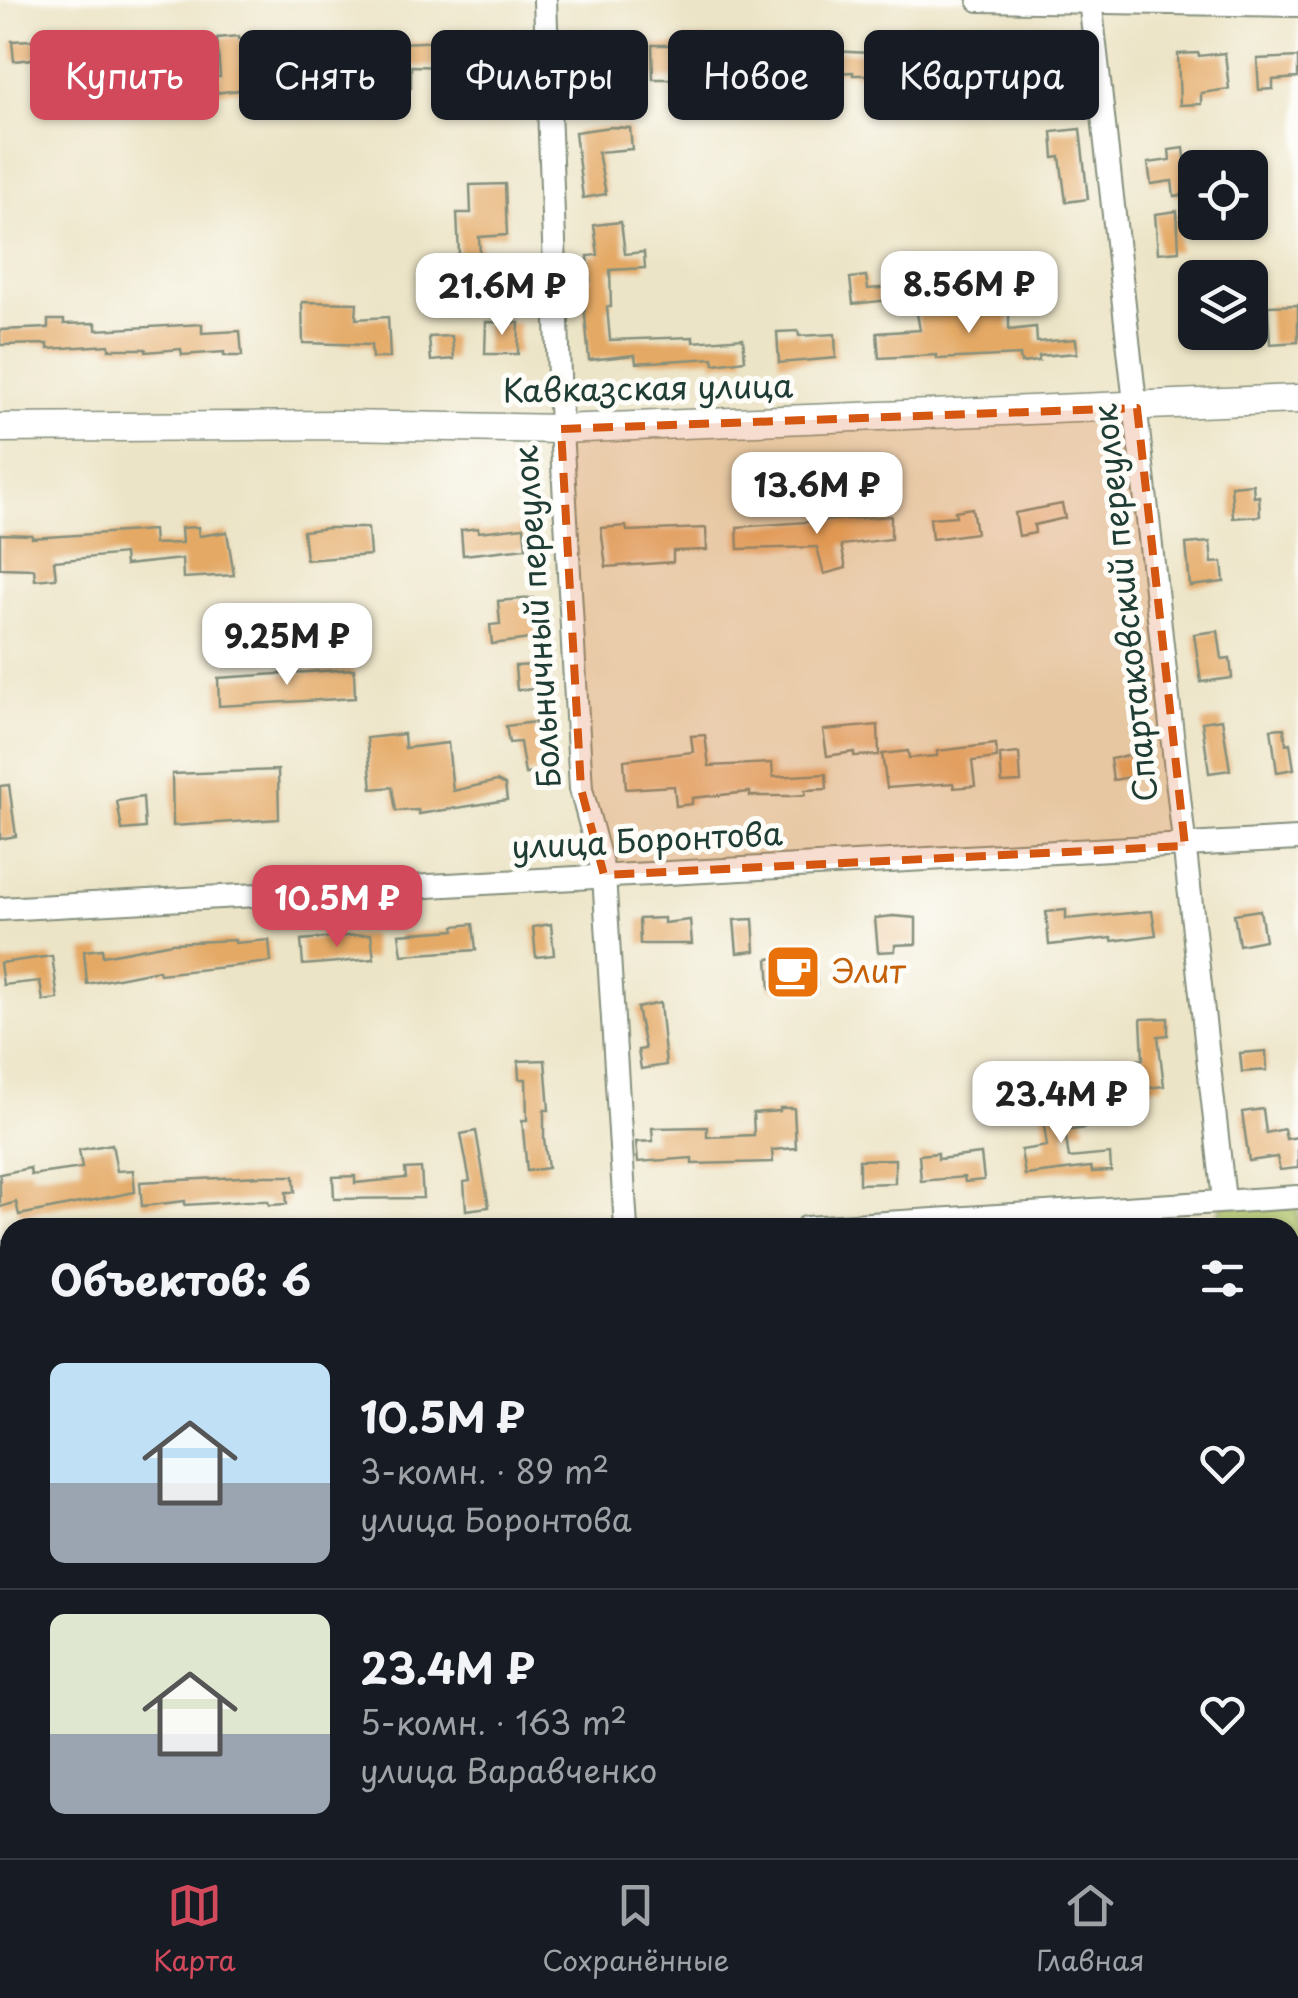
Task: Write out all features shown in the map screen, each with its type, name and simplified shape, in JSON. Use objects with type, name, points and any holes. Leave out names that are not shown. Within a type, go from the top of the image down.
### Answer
[{"type":"street","name":"Больничный переулок","points":[[544,0],[561,429],[581,789],[604,875],[625,1218]]},
{"type":"street","points":[[979,0],[1298,5]]},
{"type":"street","name":"Спартаковский переулок","points":[[1090,1],[1224,1200]]},
{"type":"street","name":"Кавказская улица","points":[[0,428],[342,425],[561,429],[1298,399]]},
{"type":"street","name":"улица Боронтова","points":[[0,909],[1298,839]]},
{"type":"street","points":[[955,1218],[1298,1197]]},
{"type":"highlighted area","points":[[1137,408],[1185,846],[604,875],[581,789],[561,429]]},
{"type":"green space","points":[[1298,1197],[1298,1218],[1218,1218],[1224,1200]]},
{"type":"building","points":[[239,36],[239,90],[219,92],[219,38]]},
{"type":"building","points":[[30,40],[30,59],[14,61],[12,41]]},
{"type":"building","points":[[411,42],[431,42],[431,67],[411,66]]},
{"type":"building","points":[[652,45],[668,45],[668,79],[653,79]]},
{"type":"building","points":[[844,52],[864,53],[864,75],[844,73]]},
{"type":"building","points":[[1225,53],[1229,89],[1201,93],[1201,104],[1180,105],[1178,54]]},
{"type":"building","points":[[1298,57],[1298,78],[1273,80],[1273,89],[1259,90],[1257,59]]},
{"type":"building","points":[[630,128],[632,149],[598,152],[606,194],[583,198],[575,132]]},
{"type":"building","points":[[1080,129],[1088,199],[1066,202],[1060,157],[1054,158],[1052,132]]},
{"type":"building","points":[[1184,148],[1178,150],[1178,195],[1174,196],[1172,181],[1151,184],[1148,163],[1170,160],[1169,150]]},
{"type":"building","points":[[505,184],[507,235],[479,237],[480,254],[459,255],[457,213],[471,213],[470,185]]},
{"type":"building","points":[[1177,211],[1179,251],[1158,253],[1155,214]]},
{"type":"building","points":[[621,222],[625,254],[644,252],[645,268],[610,270],[610,340],[693,337],[693,342],[743,338],[745,360],[714,364],[713,358],[636,363],[635,355],[589,360],[582,281],[590,281],[588,256],[598,255],[594,225]]},
{"type":"building","points":[[866,276],[868,289],[908,286],[909,298],[853,304],[850,278]]},
{"type":"building","points":[[302,302],[357,303],[356,319],[388,317],[390,358],[372,358],[371,345],[303,343]]},
{"type":"building","points":[[969,302],[1009,305],[1009,330],[1036,327],[1037,342],[1076,339],[1077,353],[1039,356],[1039,361],[1021,363],[1020,355],[879,358],[877,333],[920,330],[916,308]]},
{"type":"building","points":[[1298,305],[1298,342],[1270,344],[1268,306]]},
{"type":"building","points":[[48,320],[96,323],[96,330],[202,324],[202,333],[240,331],[242,356],[224,356],[224,352],[182,355],[181,349],[109,349],[109,345],[48,349],[48,344],[0,345],[0,330],[48,328]]},
{"type":"building","points":[[486,322],[519,323],[518,354],[485,354]]},
{"type":"building","points":[[798,331],[799,336],[835,334],[836,358],[779,363],[777,332]]},
{"type":"building","points":[[452,336],[454,359],[431,361],[429,337]]},
{"type":"building","points":[[1253,484],[1254,497],[1259,496],[1260,516],[1233,518],[1231,486]]},
{"type":"building","points":[[1062,504],[1065,518],[1034,525],[1035,533],[1019,536],[1015,513]]},
{"type":"building","points":[[972,508],[976,533],[932,539],[930,518],[956,516],[955,511]]},
{"type":"building","points":[[891,516],[891,539],[841,545],[846,568],[824,574],[817,547],[738,549],[737,527]]},
{"type":"building","points":[[626,526],[627,531],[706,528],[707,550],[673,551],[673,562],[606,567],[601,528]]},
{"type":"building","points":[[198,527],[199,536],[227,532],[234,575],[183,578],[182,559],[125,565],[124,554],[54,561],[56,578],[35,580],[34,569],[0,568],[0,534],[32,538],[153,530],[154,544],[182,543],[181,528]]},
{"type":"building","points":[[524,527],[526,548],[463,555],[461,530]]},
{"type":"building","points":[[368,528],[370,555],[306,560],[303,531]]},
{"type":"building","points":[[1210,542],[1212,563],[1222,562],[1224,582],[1190,586],[1186,544]]},
{"type":"building","points":[[533,598],[538,638],[492,644],[490,625],[500,624],[498,601]]},
{"type":"building","points":[[1218,631],[1222,659],[1230,658],[1232,678],[1201,682],[1194,634]]},
{"type":"building","points":[[536,665],[538,689],[517,690],[515,666]]},
{"type":"building","points":[[354,669],[355,698],[219,706],[218,678]]},
{"type":"building","points":[[1222,719],[1230,770],[1209,773],[1202,722]]},
{"type":"building","points":[[535,722],[542,772],[525,774],[520,742],[509,743],[506,726]]},
{"type":"building","points":[[878,725],[879,755],[854,756],[854,752],[827,756],[823,730]]},
{"type":"building","points":[[1284,728],[1294,769],[1277,772],[1271,729]]},
{"type":"building","points":[[404,734],[405,748],[448,743],[453,791],[497,781],[505,785],[507,800],[419,814],[418,810],[396,811],[392,787],[372,789],[367,738]]},
{"type":"building","points":[[705,735],[709,766],[772,763],[773,777],[826,774],[827,789],[805,790],[805,795],[750,796],[750,792],[692,798],[692,804],[676,806],[674,786],[626,789],[624,760],[693,752],[691,736]]},
{"type":"building","points":[[996,744],[997,758],[972,761],[975,786],[954,788],[953,783],[887,788],[882,754],[908,751],[909,758],[937,756],[937,751]]},
{"type":"building","points":[[1019,753],[1021,782],[1002,783],[1000,755]]},
{"type":"building","points":[[1133,755],[1137,776],[1113,780],[1110,759]]},
{"type":"building","points":[[278,770],[279,819],[173,826],[172,774]]},
{"type":"building","points":[[9,785],[16,836],[0,839],[0,786]]},
{"type":"building","points":[[143,797],[145,828],[122,830],[117,801]]},
{"type":"building","points":[[1066,910],[1066,919],[1152,911],[1156,935],[1049,945],[1046,912]]},
{"type":"building","points":[[1260,910],[1265,940],[1239,945],[1234,914]]},
{"type":"building","points":[[664,918],[664,923],[690,920],[692,944],[640,944],[639,919]]},
{"type":"building","points":[[875,918],[916,918],[916,944],[895,945],[895,951],[878,952]]},
{"type":"building","points":[[753,919],[755,951],[737,953],[734,920]]},
{"type":"building","points":[[473,924],[476,950],[402,955],[399,934],[455,930],[454,926]]},
{"type":"building","points":[[551,924],[554,955],[536,957],[533,927]]},
{"type":"building","points":[[371,934],[374,959],[303,965],[301,940]]},
{"type":"building","points":[[269,940],[271,962],[160,974],[159,970],[87,984],[84,951],[102,949],[103,956],[172,943]]},
{"type":"building","name":"Элит","points":[[815,955],[817,985],[770,989],[768,959]]},
{"type":"building","points":[[52,956],[58,999],[43,1001],[40,981],[3,985],[0,963]]},
{"type":"building","points":[[660,1003],[666,1065],[641,1069],[638,1050],[645,1049],[637,1008]]},
{"type":"building","points":[[1168,1018],[1168,1035],[1158,1036],[1164,1086],[1140,1089],[1137,1060],[1143,1059],[1141,1019]]},
{"type":"building","points":[[1266,1051],[1267,1070],[1242,1072],[1240,1053]]},
{"type":"building","points":[[545,1060],[549,1110],[544,1110],[544,1139],[548,1168],[527,1171],[522,1120],[527,1120],[526,1079],[519,1079],[518,1061]]},
{"type":"building","points":[[1082,1106],[1085,1128],[1065,1131],[1069,1158],[1110,1154],[1111,1171],[1092,1172],[1091,1167],[1025,1175],[1021,1150],[1047,1146],[1042,1112]]},
{"type":"building","points":[[794,1108],[796,1148],[772,1150],[773,1162],[692,1164],[692,1158],[638,1162],[636,1142],[653,1141],[652,1128],[707,1127],[707,1137],[754,1135],[753,1113]]},
{"type":"building","points":[[1263,1109],[1266,1133],[1284,1129],[1286,1139],[1298,1137],[1298,1168],[1280,1170],[1277,1157],[1249,1161],[1242,1112]]},
{"type":"building","points":[[476,1131],[489,1207],[466,1210],[464,1182],[470,1181],[461,1134]]},
{"type":"building","points":[[112,1144],[117,1171],[133,1170],[135,1192],[19,1215],[16,1202],[0,1207],[0,1174],[30,1168],[31,1175],[82,1168],[79,1150]]},
{"type":"building","points":[[938,1153],[938,1159],[981,1154],[984,1180],[965,1182],[964,1177],[921,1181],[919,1155]]},
{"type":"building","points":[[895,1159],[895,1183],[859,1184],[859,1160]]},
{"type":"building","points":[[421,1168],[423,1198],[334,1199],[333,1177],[355,1176],[355,1183],[406,1178],[405,1169]]},
{"type":"building","points":[[294,1176],[295,1192],[286,1192],[287,1204],[247,1201],[185,1205],[185,1201],[142,1206],[140,1182]]},
{"type":"place","name":"Элит","points":[[793,972]]}]
